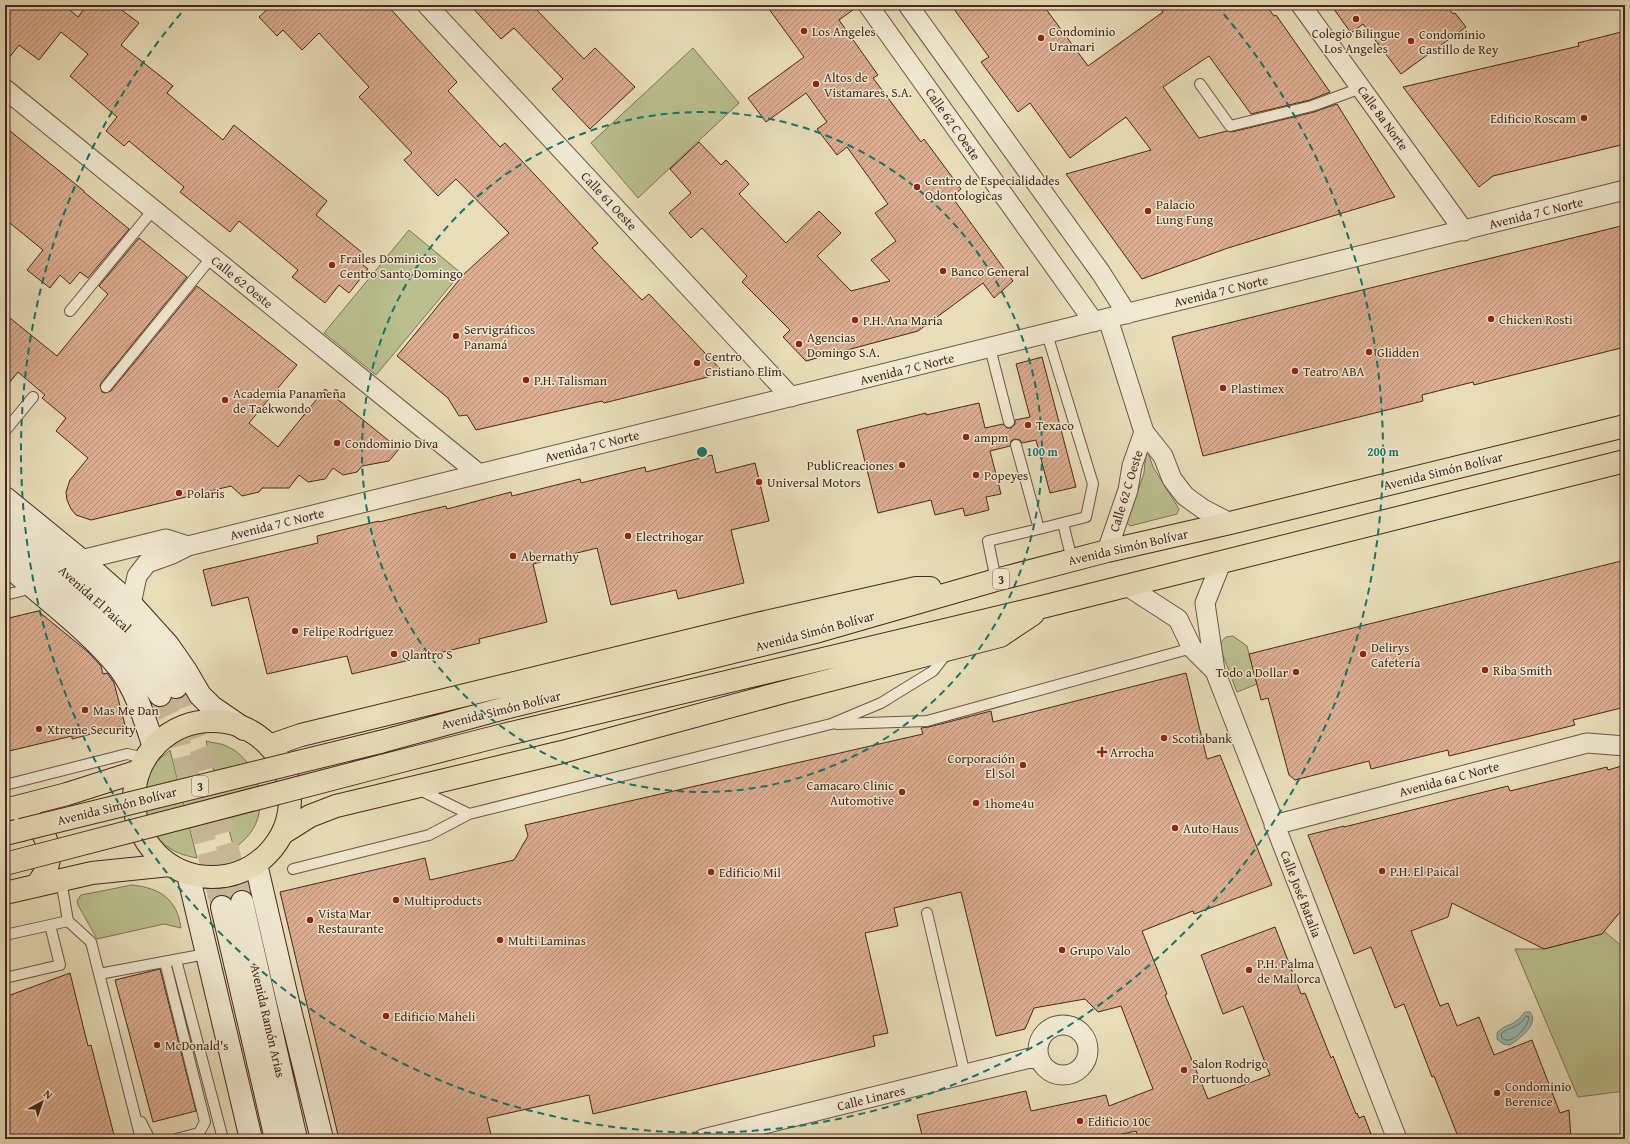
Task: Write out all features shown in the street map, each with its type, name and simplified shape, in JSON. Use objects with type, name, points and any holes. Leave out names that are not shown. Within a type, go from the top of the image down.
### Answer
[{"type":"main road","name":"Avenida Simón Bolívar","points":[[13,832],[380,742],[504,708],[819,631],[996,580],[1107,551],[1230,523],[1625,426]]},
{"type":"main road","name":"Avenida Simón Bolívar","points":[[5,864],[499,736],[1046,606],[1625,461]]},
{"type":"main road","points":[[5,498],[81,560],[131,604],[168,645],[200,695],[212,707],[244,729]]},
{"type":"main road","name":"Avenida El Paical","points":[[5,520],[121,618],[168,691],[139,663],[110,631],[5,544]]},
{"type":"main road","points":[[5,564],[86,634],[120,669],[143,714],[146,759],[136,786],[134,801],[136,816],[141,831],[148,844],[158,855],[179,869],[206,954],[251,1139]]},
{"type":"main road","points":[[268,746],[301,735],[757,624],[916,588],[966,589]]},
{"type":"main road","points":[[283,833],[310,816],[336,806],[562,752],[1000,636],[1046,606]]},
{"type":"main road","points":[[370,719],[354,748],[354,760],[359,773],[369,785],[378,791],[387,794]]},
{"type":"main road","points":[[5,893],[92,873],[179,869],[212,877],[235,874],[256,864],[272,850],[283,833],[290,810],[289,787],[282,765],[268,746],[253,733],[231,724],[217,722],[203,722],[176,730],[146,759],[67,794],[9,809]]},
{"type":"main road","points":[[9,809],[35,822],[44,836],[49,856],[46,869],[37,885]]},
{"type":"main road","points":[[256,864],[322,1139]]},
{"type":"main road","name":"Avenida Ramón Arias","points":[[276,1139],[232,904],[296,1139]]},
{"type":"street","name":"Calle 61 Oeste","points":[[427,5],[791,397]]},
{"type":"street","name":"Calle 62 C Oeste","points":[[868,5],[1101,320],[1144,432],[1163,456],[1172,479],[1185,496],[1203,509],[1230,523]]},
{"type":"street","points":[[908,5],[1101,273],[1127,314]]},
{"type":"street","name":"Calle 8a Norte","points":[[1302,5],[1464,230]]},
{"type":"street","name":"Calle 62 Oeste","points":[[5,89],[211,258],[479,474]]},
{"type":"street","name":"Avenida 7 C Norte","points":[[131,604],[137,576],[147,563],[172,554],[188,546],[1625,190]]},
{"type":"street","name":"Calle 62 C Oeste","points":[[1107,551],[1128,490],[1132,466],[1144,432]]},
{"type":"street","points":[[81,560],[166,539],[188,546]]},
{"type":"street","name":"Calle José Batalia","points":[[1221,563],[1205,603],[1214,671],[1397,1139]]},
{"type":"street","name":"Calle José Batalia","points":[[1127,586],[1178,619],[1192,648],[1214,671]]},
{"type":"street","name":"Avenida 6a C Norte","points":[[1274,825],[1587,743],[1625,746]]},
{"type":"street","name":"Calle Linares","points":[[704,1139],[1038,1056]]},
{"type":"lane","points":[[1200,84],[1230,126],[1312,106],[1361,88]]},
{"type":"lane","points":[[70,311],[153,210]]},
{"type":"lane","points":[[106,387],[211,258]]},
{"type":"lane","points":[[996,580],[988,541],[1086,517],[1093,484],[1047,334]]},
{"type":"lane","points":[[990,348],[1010,422]]},
{"type":"lane","points":[[5,431],[33,397]]},
{"type":"lane","points":[[1016,445],[1038,529]]},
{"type":"lane","points":[[1063,523],[1072,560]]},
{"type":"lane","points":[[5,594],[33,588]]},
{"type":"lane","points":[[292,869],[429,835],[469,814],[831,724],[881,703],[933,671],[951,648]]},
{"type":"lane","points":[[831,724],[927,721],[1192,648]]},
{"type":"lane","points":[[5,785],[127,754],[146,759]]},
{"type":"lane","points":[[414,787],[469,814]]},
{"type":"lane","points":[[61,880],[68,921],[91,942],[141,1139]]},
{"type":"lane","points":[[927,912],[964,1074]]},
{"type":"lane","points":[[5,935],[68,921]]},
{"type":"lane","points":[[5,978],[60,965],[50,925]]},
{"type":"lane","points":[[99,974],[206,954]]},
{"type":"lane","points":[[176,960],[222,1139]]},
{"type":"lane","points":[[165,962],[205,1122],[199,1133],[176,1139]]},
{"type":"lane","points":[[134,1110],[149,1138],[152,1139]]},
{"type":"green space","points":[[693,48],[739,103],[638,198],[591,143]]},
{"type":"green space","points":[[409,230],[461,273],[376,375],[324,333]]},
{"type":"green space","points":[[1146,452],[1148,452],[1153,467],[1179,509],[1177,514],[1130,526],[1127,523],[1144,473]]},
{"type":"green space","points":[[1233,636],[1247,646],[1257,684],[1237,692],[1222,653],[1221,642],[1226,637]]},
{"type":"green space","points":[[206,741],[224,745],[235,751],[252,769],[257,781],[260,793],[258,818],[251,832],[234,849]]},
{"type":"green space","points":[[170,750],[197,858],[186,856],[177,852],[161,841],[153,832],[145,809],[145,784],[149,773],[156,762]]},
{"type":"green space","points":[[132,885],[151,889],[166,897],[176,909],[181,928],[164,924],[97,939],[77,901],[81,895]]},
{"type":"green space","points":[[1604,931],[1625,949],[1625,1091],[1578,1097],[1515,949],[1544,949],[1602,934]]},
{"type":"water","points":[[1525,1012],[1530,1012],[1532,1021],[1527,1031],[1523,1035],[1510,1045],[1503,1044],[1497,1039],[1497,1033],[1500,1030],[1520,1018]]},
{"type":"building","points":[[5,5],[64,5],[78,17],[87,5],[115,5],[139,23],[121,45],[173,86],[167,93],[223,140],[234,125],[327,201],[316,215],[364,254],[358,261],[368,269],[349,293],[339,285],[325,303],[292,277],[298,270],[239,221],[230,232],[180,192],[184,187],[129,141],[124,146],[106,131],[117,117],[70,76],[88,54],[61,32],[39,60],[19,45],[5,63]]},
{"type":"building","points":[[272,5],[387,5],[457,82],[448,91],[500,147],[505,143],[551,192],[598,243],[592,248],[642,300],[649,294],[724,373],[604,403],[602,401],[476,430],[467,415],[459,416],[448,398],[397,356],[464,274],[509,233],[456,179],[438,196],[404,160],[412,153],[359,97],[369,87],[319,33],[302,50],[283,30],[277,36],[259,17]]},
{"type":"building","points":[[470,5],[532,5],[584,59],[595,48],[635,87],[590,129],[552,89],[563,79],[514,28],[501,39]]},
{"type":"building","points":[[766,5],[857,5],[857,7],[839,20],[878,75],[873,78],[921,142],[924,139],[961,189],[952,197],[1013,281],[994,298],[983,283],[918,331],[806,361],[783,337],[790,330],[742,282],[747,276],[702,228],[691,238],[669,213],[691,193],[670,169],[699,142],[721,165],[726,160],[749,184],[739,194],[786,243],[819,211],[841,233],[817,256],[851,291],[890,281],[871,260],[896,241],[875,213],[888,204],[847,147],[837,155],[817,129],[827,122],[806,93],[766,122],[748,98],[804,57]]},
{"type":"building","points":[[951,5],[1043,5],[1088,66],[1163,12],[1157,5],[1266,5],[1274,16],[1276,15],[1330,92],[1310,100],[1251,114],[1209,56],[1163,87],[1199,138],[1227,131],[1232,132],[1314,112],[1337,104],[1395,197],[1228,248],[1142,279],[1066,174],[1151,150],[1126,117],[1070,158],[1030,103],[1018,112],[981,62],[989,57]]},
{"type":"building","name":"Condominio Castillo de Rey","points":[[1331,5],[1446,5],[1453,14],[1455,13],[1466,27],[1401,74],[1363,24],[1351,33]]},
{"type":"building","points":[[1625,31],[1625,144],[1493,176],[1479,187],[1403,87],[1579,46],[1578,43]]},
{"type":"building","points":[[5,127],[129,229],[88,278],[80,272],[70,284],[60,275],[50,288],[27,270],[43,250],[5,219]]},
{"type":"building","points":[[1625,225],[1625,347],[1474,385],[1473,382],[1422,395],[1423,401],[1203,456],[1172,337]]},
{"type":"building","points":[[139,238],[187,277],[101,383],[100,386],[102,392],[105,393],[111,391],[197,286],[297,365],[249,423],[278,447],[325,389],[399,449],[389,461],[362,466],[357,472],[343,475],[333,468],[325,479],[308,482],[299,475],[289,488],[262,488],[259,492],[242,496],[231,486],[91,520],[76,515],[71,509],[67,500],[66,492],[70,480],[88,458],[56,431],[66,418],[42,398],[45,395],[18,372],[5,388],[5,314],[57,356],[108,294],[99,286]]},
{"type":"building","points":[[1042,357],[1076,487],[1050,493],[1036,440],[1022,443],[1020,440],[1015,439],[1011,441],[1010,446],[990,451],[1001,494],[986,497],[989,510],[965,516],[963,508],[935,515],[931,500],[878,513],[857,430],[926,413],[926,415],[979,403],[985,428],[1003,424],[1007,428],[1011,428],[1015,424],[1015,420],[1030,417],[1016,364]]},
{"type":"building","points":[[712,455],[716,473],[755,463],[769,521],[731,530],[744,583],[678,599],[676,590],[611,605],[597,548],[533,564],[547,622],[479,639],[480,643],[352,674],[347,656],[267,674],[248,597],[212,606],[203,570],[318,543],[317,536],[379,521],[446,506],[447,509],[511,492],[512,496],[580,479],[581,483],[645,467],[646,472]]},
{"type":"building","name":"Riba Smith","points":[[1625,560],[1625,707],[1573,720],[1575,725],[1449,756],[1448,750],[1371,769],[1369,761],[1295,780],[1289,775],[1268,698],[1261,700],[1249,654]]},
{"type":"building","points":[[38,611],[88,652],[101,666],[103,674],[107,673],[114,683],[125,725],[72,739],[72,736],[5,752],[5,619]]},
{"type":"building","points":[[1186,673],[1207,759],[1220,755],[1272,885],[1194,914],[1193,911],[1142,931],[1167,994],[1165,995],[1208,1099],[1270,1075],[1243,1006],[1223,1014],[1201,955],[1275,927],[1301,994],[1305,993],[1331,1058],[1333,1056],[1356,1114],[1357,1113],[1359,1118],[1364,1116],[1373,1139],[1139,1139],[1136,1131],[1099,1139],[923,1139],[917,1115],[1026,1091],[1031,1111],[1106,1095],[1109,1106],[1153,1089],[1121,1006],[1098,1012],[1085,999],[1034,1008],[1025,1029],[996,1036],[961,892],[894,908],[898,926],[865,933],[888,1033],[873,1036],[875,1046],[593,1114],[589,1095],[487,1118],[492,1139],[339,1139],[280,892],[425,858],[430,880],[514,860],[528,836],[525,825],[923,734],[921,728],[991,711],[993,722]]},
{"type":"building","points":[[1625,765],[1625,906],[1602,934],[1544,949],[1452,903],[1448,917],[1411,931],[1440,1006],[1448,1003],[1457,1026],[1479,1017],[1494,1055],[1532,1040],[1560,1113],[1569,1110],[1571,1139],[1459,1139],[1434,1076],[1432,1077],[1404,1004],[1395,1008],[1371,947],[1354,954],[1308,835],[1508,786],[1510,791],[1607,767],[1608,770]]},
{"type":"building","name":"McDonald's","points":[[160,969],[196,1111],[153,1122],[115,980]]},
{"type":"building","points":[[70,973],[88,1046],[91,1045],[115,1139],[5,1139],[5,997]]},
{"type":"tunnel","points":[[176,687],[203,756],[242,902]]},
{"type":"tunnel","points":[[160,695],[177,732],[222,907]]},
{"type":"place","name":"Colegio Bilingue Los Angeles","points":[[1356,19]]},
{"type":"place","name":"Los Angeles","points":[[804,31]]},
{"type":"place","name":"Condominio Uramari","points":[[1041,38]]},
{"type":"place","name":"Condominio Castillo de Rey","points":[[1411,41]]},
{"type":"place","name":"Altos de Vistamares, S.A.","points":[[816,84]]},
{"type":"place","name":"Edificio Roscam","points":[[1584,118]]},
{"type":"place","name":"Centro de Especialidades Odontologicas","points":[[917,187]]},
{"type":"place","name":"Palacio Lung Fung","points":[[1148,211]]},
{"type":"place","name":"Frailes Dominicos Centro Santo Domingo","points":[[332,265]]},
{"type":"place","name":"Banco General","points":[[943,271]]},
{"type":"place","name":"Chicken Rosti","points":[[1491,319]]},
{"type":"place","name":"P.H. Ana Maria","points":[[855,320]]},
{"type":"place","name":"Servigráficos Panamá","points":[[456,336]]},
{"type":"place","name":"Agencias Domingo S.A.","points":[[799,344]]},
{"type":"place","name":"Glidden","points":[[1369,352]]},
{"type":"place","name":"Centro Cristiano Elim","points":[[697,363]]},
{"type":"place","name":"Teatro ABA","points":[[1295,371]]},
{"type":"place","name":"P.H. Talisman","points":[[526,380]]},
{"type":"place","name":"Plastimex","points":[[1223,388]]},
{"type":"place","name":"Academia Panameña de Taekwondo","points":[[225,400]]},
{"type":"place","name":"Texaco","points":[[1028,425]]},
{"type":"place","name":"ampm","points":[[966,437]]},
{"type":"place","name":"Condominio Diva","points":[[337,443]]},
{"type":"place","name":"PubliCreaciones","points":[[902,465]]},
{"type":"place","name":"Popeyes","points":[[976,475]]},
{"type":"place","name":"Universal Motors","points":[[759,482]]},
{"type":"place","name":"Polaris","points":[[179,493]]},
{"type":"place","name":"Electrihogar","points":[[628,536]]},
{"type":"place","name":"Abernathy","points":[[513,556]]},
{"type":"place","name":"Felipe Rodríguez","points":[[295,631]]},
{"type":"place","name":"Qlantro S","points":[[394,654]]},
{"type":"place","name":"Delirys Cafetería","points":[[1363,654]]},
{"type":"place","name":"Riba Smith","points":[[1485,670]]},
{"type":"place","name":"Todo a Dollar","points":[[1296,672]]},
{"type":"place","name":"Mas Me Dan","points":[[85,710]]},
{"type":"place","name":"Xtreme Security","points":[[39,729]]},
{"type":"place","name":"Scotiabank","points":[[1164,738]]},
{"type":"place","name":"Arrocha","points":[[1102,752]]},
{"type":"place","name":"Corporación El Sol","points":[[1023,765]]},
{"type":"place","name":"Camacaro Clinic Automotive","points":[[902,792]]},
{"type":"place","name":"1home4u","points":[[976,803]]},
{"type":"place","name":"Auto Haus","points":[[1175,828]]},
{"type":"place","name":"P.H. El Paical","points":[[1382,871]]},
{"type":"place","name":"Edificio Mil","points":[[711,872]]},
{"type":"place","name":"Multiproducts","points":[[396,900]]},
{"type":"place","name":"Vista Mar Restaurante","points":[[310,920]]},
{"type":"place","name":"Multi Laminas","points":[[500,940]]},
{"type":"place","name":"Grupo Valo","points":[[1062,950]]},
{"type":"place","name":"P.H. Palma de Mallorca","points":[[1249,970]]},
{"type":"place","name":"Edificio Maheli","points":[[386,1016]]},
{"type":"place","name":"McDonald's","points":[[157,1045]]},
{"type":"place","name":"Salon Rodrigo Portuondo","points":[[1184,1070]]},
{"type":"place","name":"Condominio Berenice","points":[[1497,1093]]},
{"type":"place","name":"Edificio 10C","points":[[1080,1121]]}]
